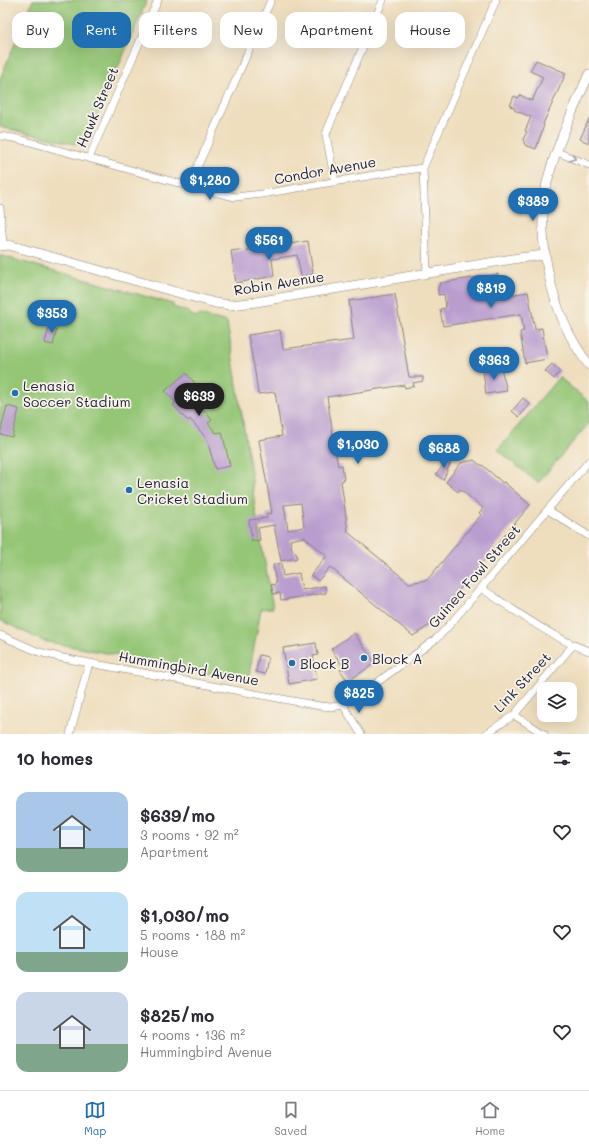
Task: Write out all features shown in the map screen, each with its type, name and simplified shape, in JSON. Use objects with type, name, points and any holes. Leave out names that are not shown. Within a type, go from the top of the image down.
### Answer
[{"type":"street","name":"Hawk Street","points":[[89,158],[158,0]]},
{"type":"street","points":[[189,186],[271,0]]},
{"type":"street","points":[[335,182],[326,135],[327,131],[383,0]]},
{"type":"street","points":[[427,274],[423,168],[496,0]]},
{"type":"street","points":[[588,79],[573,110],[550,171],[544,199],[543,232],[544,255],[548,276],[570,337],[589,365]]},
{"type":"street","name":"Condor Avenue","points":[[0,136],[26,141],[226,196],[239,197],[423,168]]},
{"type":"street","points":[[557,152],[589,165]]},
{"type":"street","points":[[0,208],[2,245]]},
{"type":"street","name":"Robin Avenue","points":[[2,245],[16,247],[215,303],[226,304],[256,302],[544,255]]},
{"type":"street","name":"Guinea Fowl Street","points":[[343,705],[436,639],[589,461]]},
{"type":"street","points":[[548,510],[589,536]]},
{"type":"street","points":[[481,588],[537,625],[573,645],[589,651]]},
{"type":"street","name":"Hummingbird Avenue","points":[[0,635],[39,652],[56,657],[320,706],[332,707],[343,705]]},
{"type":"street","name":"Link Street","points":[[486,734],[514,715],[573,645]]},
{"type":"street","points":[[70,734],[89,663]]},
{"type":"street","points":[[343,705],[361,734]]},
{"type":"street","points":[[514,715],[544,734]]},
{"type":"green space","points":[[33,0],[147,0],[142,12],[139,12],[139,19],[131,37],[131,12],[72,12],[72,48],[126,48],[90,133],[75,144],[0,127],[0,79],[13,48],[64,48],[64,12],[28,12]]},
{"type":"green space","name":"Lenasia Cricket Stadium","points":[[0,256],[173,304],[173,307],[189,312],[191,315],[197,317],[200,315],[227,322],[251,472],[255,508],[273,608],[261,609],[248,680],[202,672],[201,669],[188,666],[185,668],[43,641],[0,620]]},
{"type":"green space","points":[[559,377],[589,402],[589,423],[538,483],[498,450]]},
{"type":"building","points":[[536,60],[566,73],[543,124],[544,125],[536,149],[525,145],[523,139],[527,132],[525,131],[531,117],[514,110],[515,108],[510,106],[514,96],[518,98],[520,95],[532,101],[543,77],[530,71]]},
{"type":"building","points":[[589,119],[589,143],[580,139]]},
{"type":"building","points":[[308,241],[313,274],[301,276],[297,255],[272,259],[274,276],[236,283],[231,251],[247,249],[248,251]]},
{"type":"building","points":[[498,274],[501,291],[507,290],[508,295],[528,292],[535,329],[542,328],[547,359],[525,363],[520,332],[524,331],[521,314],[443,326],[440,309],[446,308],[444,294],[438,295],[440,283]]},
{"type":"building","points":[[395,294],[409,377],[423,377],[423,381],[413,383],[414,386],[405,388],[404,385],[327,397],[338,466],[342,465],[344,480],[341,481],[348,532],[409,583],[427,580],[481,515],[479,513],[483,508],[460,489],[458,492],[446,482],[461,463],[474,460],[503,483],[504,482],[530,505],[430,625],[413,636],[330,567],[318,581],[311,575],[327,556],[304,537],[290,540],[292,549],[296,553],[297,558],[281,561],[274,525],[258,528],[260,540],[252,541],[249,520],[267,518],[266,514],[272,513],[259,440],[282,436],[275,392],[258,394],[248,335],[280,330],[283,349],[354,340],[349,301]],"holes":[[[301,503],[304,527],[288,530],[284,505]]]},
{"type":"building","points":[[50,323],[58,325],[53,345],[45,343]]},
{"type":"building","points":[[552,364],[560,371],[554,379],[545,371]]},
{"type":"building","points":[[501,368],[507,391],[486,394],[483,371]]},
{"type":"building","points":[[186,373],[205,396],[205,399],[199,404],[212,420],[208,423],[216,433],[222,432],[230,466],[215,469],[207,439],[190,419],[188,421],[173,405],[176,403],[165,391]]},
{"type":"building","points":[[523,398],[530,404],[519,417],[512,411]]},
{"type":"building","points":[[7,406],[19,409],[12,437],[0,434]]},
{"type":"building","points":[[451,456],[453,457],[443,480],[436,474]]},
{"type":"building","points":[[281,563],[283,576],[299,573],[302,590],[325,586],[326,593],[281,600],[280,593],[273,594],[271,585],[276,584],[273,565]]},
{"type":"building","name":"Block A","points":[[354,633],[375,663],[348,681],[340,670],[344,668],[331,649]]},
{"type":"building","name":"Block B","points":[[316,643],[318,655],[313,656],[317,679],[289,684],[283,648]]},
{"type":"building","points":[[259,655],[268,657],[265,674],[256,672]]},
{"type":"place","name":"Lenasia Soccer Stadium","points":[[15,393]]},
{"type":"place","name":"Lenasia Cricket Stadium","points":[[129,490]]},
{"type":"place","name":"Block A","points":[[364,658]]},
{"type":"place","name":"Block B","points":[[292,663]]}]
